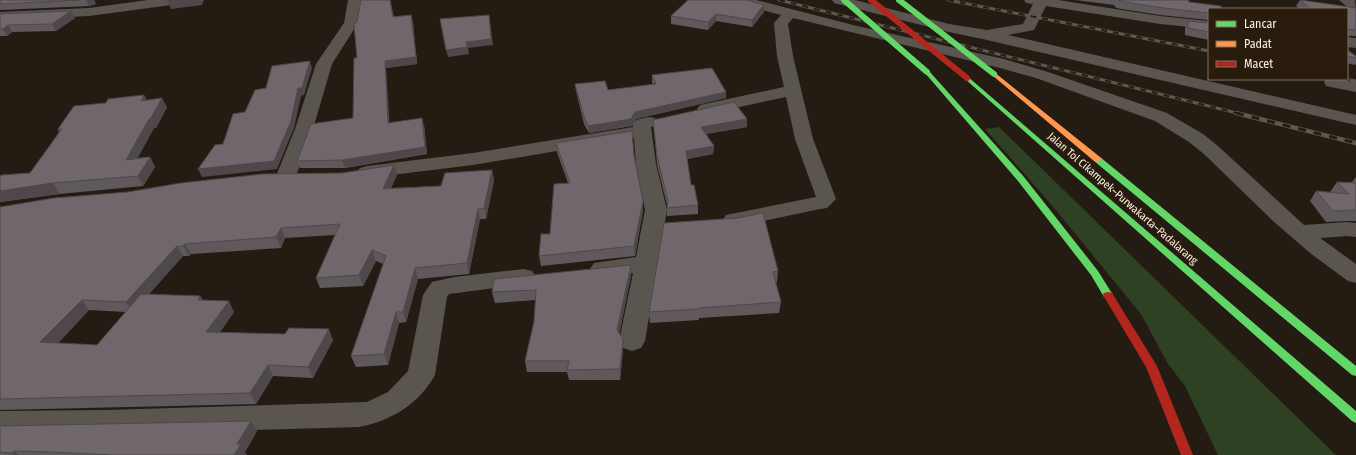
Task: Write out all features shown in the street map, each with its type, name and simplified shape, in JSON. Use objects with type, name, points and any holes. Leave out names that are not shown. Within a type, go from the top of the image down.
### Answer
[{"type":"highway","points":[[844,0],[926,72],[1021,179],[1095,273],[1151,366],[1187,455]]},
{"type":"highway","name":"Jalan Tol Cikampek–Purwakarta–Padalarang","points":[[871,0],[967,78],[1356,418]]},
{"type":"highway","name":"Jalan Tol Cikampek–Purwakarta–Padalarang","points":[[899,0],[994,74],[1356,372]]},
{"type":"street","points":[[0,16],[89,12],[179,0]]},
{"type":"street","points":[[286,176],[304,129],[324,64],[351,23],[355,0]]},
{"type":"street","points":[[740,0],[1004,64],[1074,85],[1161,117],[1196,138],[1211,150],[1300,232],[1356,275]]},
{"type":"street","points":[[839,0],[949,28],[987,35],[1356,120]]},
{"type":"street","points":[[1346,0],[1356,7]]},
{"type":"street","points":[[987,35],[1029,27],[1038,1],[1144,12],[1208,25]]},
{"type":"street","points":[[0,6],[61,3]]},
{"type":"street","points":[[714,221],[737,219],[820,203],[826,198],[804,139],[792,90],[780,23],[790,13]]},
{"type":"street","points":[[1332,82],[1356,87]]},
{"type":"street","points":[[687,114],[792,90]]},
{"type":"street","points":[[632,341],[656,210],[646,164],[642,124],[664,119]]},
{"type":"street","points":[[352,174],[413,165],[473,159],[642,131]]},
{"type":"street","points":[[266,176],[306,176]]},
{"type":"street","points":[[654,226],[677,224]]},
{"type":"street","points":[[1300,232],[1347,229],[1356,230]]},
{"type":"street","points":[[577,272],[646,264]]},
{"type":"street","points":[[0,423],[123,422],[359,415],[371,413],[398,400],[421,375],[435,295],[441,288],[454,285],[546,275]]},
{"type":"green space","points":[[999,127],[1336,455],[1218,455],[1185,386],[1168,364],[1141,314],[1050,203],[985,129]]},
{"type":"building","points":[[0,0],[80,0],[0,4]]},
{"type":"building","points":[[361,0],[390,0],[393,17],[411,15],[416,57],[385,61],[388,123],[422,118],[425,147],[342,160],[297,161],[311,124],[353,118],[354,58],[357,58],[354,24],[357,22]]},
{"type":"building","points":[[688,0],[746,0],[764,5],[752,20],[716,14],[708,22],[671,16]]},
{"type":"building","points":[[1118,0],[1188,0],[1189,2],[1221,6],[1221,8],[1208,8],[1208,13]]},
{"type":"building","points":[[1300,0],[1356,8],[1356,30],[1348,29],[1348,8],[1310,8]]},
{"type":"building","points":[[71,11],[52,24],[8,25],[3,29],[0,29],[0,14]]},
{"type":"building","points":[[489,15],[491,39],[466,42],[467,47],[446,50],[440,19]]},
{"type":"building","points":[[1188,21],[1208,23],[1208,32],[1188,28]]},
{"type":"building","points":[[1348,51],[1356,56],[1356,58],[1348,56]]},
{"type":"building","points":[[310,61],[302,88],[298,88],[291,121],[274,161],[198,169],[215,145],[223,144],[233,114],[245,112],[255,90],[266,88],[272,66]]},
{"type":"building","points":[[712,68],[726,92],[635,112],[631,119],[588,126],[575,84],[605,81],[608,90],[656,84],[652,75]]},
{"type":"building","points":[[144,95],[141,101],[162,98],[126,160],[150,157],[138,176],[53,183],[0,191],[0,176],[30,173],[62,129],[58,129],[74,106],[106,103],[108,99]]},
{"type":"building","points":[[734,102],[747,119],[701,127],[714,146],[686,151],[691,185],[694,185],[698,205],[667,208],[668,201],[657,156],[653,120]]},
{"type":"building","points":[[632,131],[634,155],[643,201],[634,246],[539,256],[541,234],[550,234],[554,184],[570,183],[556,143]]},
{"type":"building","points":[[394,165],[383,189],[441,186],[445,173],[492,170],[484,208],[478,209],[467,263],[415,268],[403,312],[396,312],[384,354],[351,356],[386,256],[372,250],[359,275],[316,278],[340,224],[281,228],[276,237],[185,244],[183,246],[177,246],[126,302],[82,300],[40,342],[97,345],[141,294],[200,296],[198,300],[229,301],[206,332],[285,334],[289,328],[329,329],[308,367],[268,365],[250,393],[0,399],[0,207],[54,198],[128,192],[181,183],[262,174],[342,173]]},
{"type":"building","points":[[1337,182],[1356,183],[1356,210],[1333,211],[1316,191],[1349,194]]},
{"type":"building","points":[[763,213],[778,271],[773,272],[781,302],[649,312],[664,223],[738,218]]},
{"type":"building","points":[[631,265],[617,330],[623,339],[620,369],[567,370],[569,361],[525,361],[534,322],[536,290],[492,292],[494,279]]},
{"type":"building","points":[[251,421],[237,444],[241,444],[234,455],[112,455],[14,451],[12,453],[0,452],[0,426]]},
{"type":"railway","points":[[779,0],[1241,114]]},
{"type":"railway","points":[[948,0],[1208,51]]},
{"type":"railway","points":[[1348,80],[1356,81]]},
{"type":"railway","points":[[1236,113],[1356,143]]},
{"type":"traffic: fast","points":[[844,0],[927,72]]},
{"type":"traffic: fast","points":[[899,0],[994,74]]},
{"type":"traffic: fast","points":[[927,72],[1021,179],[1095,273],[1108,295]]},
{"type":"traffic: fast","points":[[967,78],[1356,418]]},
{"type":"traffic: fast","points":[[1097,159],[1356,372]]},
{"type":"traffic: slow","points":[[994,74],[1097,159]]},
{"type":"traffic: jam","points":[[871,0],[967,78]]},
{"type":"traffic: jam","points":[[1108,295],[1151,366],[1187,455]]}]
